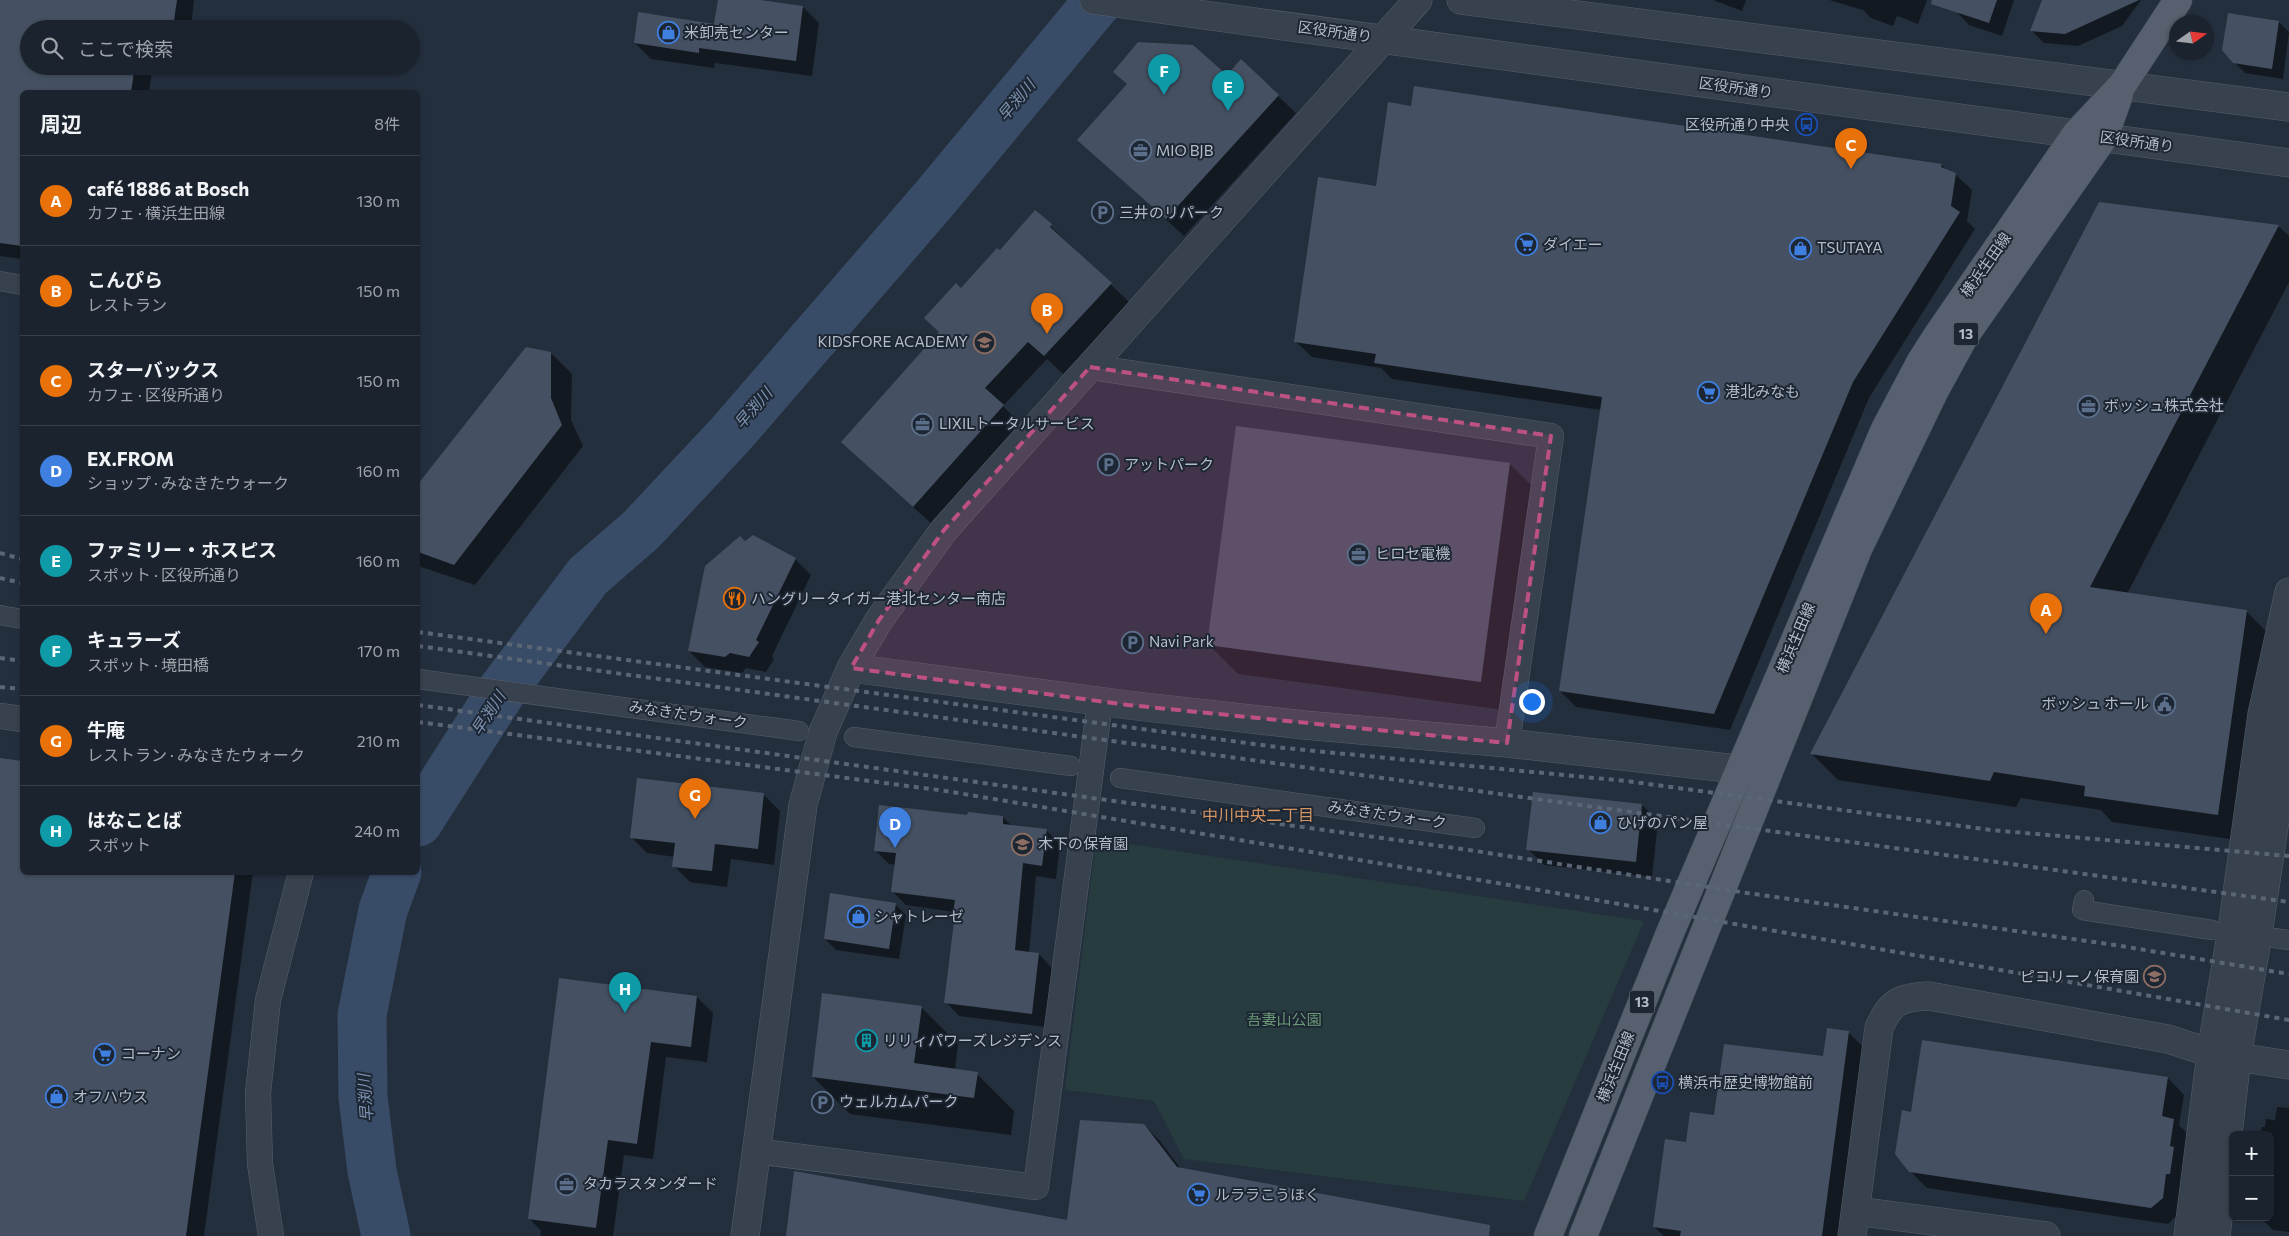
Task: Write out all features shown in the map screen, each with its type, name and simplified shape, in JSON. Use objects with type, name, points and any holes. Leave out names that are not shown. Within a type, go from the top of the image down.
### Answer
[{"type":"main road","name":"横浜生田線","points":[[1548,1236],[1670,934],[1885,429],[1921,361],[2076,134],[2124,84],[2178,0]]},
{"type":"main road","name":"横浜生田線","points":[[1583,1236],[1858,549],[1964,337],[2104,137],[2124,84]]},
{"type":"street","name":"区役所通り","points":[[1094,0],[1384,38],[2289,163]]},
{"type":"street","points":[[745,1236],[803,805],[823,732],[850,668],[879,620],[944,530],[1418,0]]},
{"type":"street","points":[[1461,0],[2124,84],[2289,107]]},
{"type":"street","points":[[0,282],[20,285]]},
{"type":"street","points":[[1090,367],[1551,436],[1507,743]]},
{"type":"street","points":[[2216,1236],[2232,930],[2262,714],[2288,602]]},
{"type":"street","points":[[2188,1236],[2224,1055],[2258,934],[2283,801],[2288,602]]},
{"type":"street","points":[[0,615],[20,619]]},
{"type":"street","points":[[850,668],[1100,702],[1304,725],[1507,743],[1768,772]]},
{"type":"street","name":"みなきたウォーク","points":[[420,679],[799,731]]},
{"type":"street","points":[[756,1151],[1036,1188],[1100,702]]},
{"type":"street","points":[[0,716],[20,719]]},
{"type":"street","points":[[854,736],[1071,766]]},
{"type":"street","name":"みなきたウォーク","points":[[1120,778],[1475,828]]},
{"type":"street","points":[[2251,796],[2283,801]]},
{"type":"street","points":[[271,1236],[260,1164],[258,1093],[268,1000],[299,875]]},
{"type":"street","points":[[2084,900],[2082,910],[2212,930]]},
{"type":"street","points":[[2046,1236],[1854,1223],[1878,1028],[1885,1013],[1896,1002],[1912,996],[1929,996],[2168,1039],[2224,1055],[2289,1065]]},
{"type":"highlighted area","points":[[1090,367],[1551,436],[1507,743],[1128,705],[851,668],[879,620],[944,530]]},
{"type":"green space","name":"吾妻山公園","points":[[1096,839],[1644,921],[1524,1201],[1184,1159],[1154,1101],[1065,1090]]},
{"type":"building","points":[[0,0],[177,0],[174,20],[20,20],[20,75],[134,75],[131,90],[20,90],[20,246],[0,243]]},
{"type":"building","points":[[718,0],[760,0],[803,6],[796,61],[699,48],[699,53],[634,43],[638,12],[714,24]]},
{"type":"building","points":[[1932,0],[1997,0],[1989,23],[1931,4]]},
{"type":"building","points":[[2042,0],[2139,0],[2065,34],[2030,31]]},
{"type":"building","points":[[2228,13],[2279,21],[2272,69],[2233,63],[2222,50]]},
{"type":"building","points":[[1138,42],[1193,45],[1227,75],[1241,59],[1279,95],[1166,219],[1077,140],[1127,84],[1113,72]]},
{"type":"building","name":"港北みなも","points":[[1414,86],[1942,164],[1941,167],[1956,173],[1951,206],[1960,212],[1853,382],[1714,714],[1559,691],[1602,397],[1374,363],[1376,354],[1294,342],[1318,177],[1376,186],[1388,102],[1411,106]]},
{"type":"building","name":"ボッシュ株式会社","points":[[2099,202],[2279,225],[2090,587],[2247,610],[2218,815],[2084,796],[2085,786],[1994,772],[1990,781],[1810,754]]},
{"type":"building","points":[[1035,210],[1052,224],[1050,227],[1112,283],[1044,356],[1028,342],[985,388],[1004,405],[913,507],[841,442],[939,332],[924,318],[956,283],[961,288],[997,248],[1000,250]]},
{"type":"building","points":[[526,347],[551,352],[551,398],[562,425],[454,565],[420,553],[420,481]]},
{"type":"building","name":"ヒロセ電機","points":[[1236,426],[1510,463],[1481,682],[1207,645]]},
{"type":"building","points":[[753,535],[796,558],[756,640],[759,642],[749,657],[730,653],[725,657],[688,651],[705,566],[740,536],[745,541]]},
{"type":"building","name":"コーナン","points":[[0,758],[20,761],[20,875],[235,875],[186,1236],[0,1236]]},
{"type":"building","points":[[637,778],[764,793],[758,849],[715,844],[712,871],[672,867],[675,843],[630,838]]},
{"type":"building","points":[[1533,792],[1642,804],[1636,862],[1526,850]]},
{"type":"building","points":[[879,805],[967,815],[968,812],[1003,816],[1003,824],[1047,829],[1042,866],[1023,863],[1015,950],[1039,953],[1032,1014],[944,1003],[955,900],[891,892],[896,853],[874,851]]},
{"type":"building","points":[[830,893],[896,903],[889,949],[824,939]]},
{"type":"building","points":[[559,978],[697,996],[691,1047],[651,1042],[637,1144],[608,1140],[596,1228],[528,1219]]},
{"type":"building","name":"リリィパワーズレジデンス","points":[[822,993],[922,1006],[914,1063],[978,1072],[974,1098],[812,1077]]},
{"type":"building","points":[[1827,1028],[1849,1031],[1822,1236],[1680,1236],[1681,1231],[1653,1227],[1665,1139],[1686,1142],[1690,1112],[1714,1115],[1724,1044],[1823,1056]]},
{"type":"building","points":[[1922,1040],[2168,1077],[2162,1116],[2174,1119],[2170,1146],[2174,1147],[2170,1174],[2166,1174],[2163,1198],[2151,1208],[1909,1172],[1895,1154],[1902,1110],[1911,1112]]},
{"type":"building","name":"ルララこうほく","points":[[1080,1120],[1144,1124],[1177,1167],[1490,1225],[1489,1236],[786,1236],[794,1171],[1067,1220]]},
{"type":"waterway","name":"早渕川","points":[[420,819],[503,689],[588,576],[641,530],[730,435],[935,198],[1099,0]]},
{"type":"waterway","name":"早渕川","points":[[386,1236],[372,1171],[363,1097],[362,1015],[383,910],[396,875]]},
{"type":"railway","points":[[0,553],[20,558]]},
{"type":"railway","points":[[0,578],[20,583]]},
{"type":"railway","points":[[420,632],[1284,748],[1626,781],[1991,830],[2289,856]]},
{"type":"railway","points":[[420,646],[2289,902]]},
{"type":"railway","points":[[0,658],[20,661]]},
{"type":"railway","points":[[0,687],[20,689]]},
{"type":"railway","points":[[420,705],[1469,850],[1747,893],[2115,945],[2289,974]]},
{"type":"railway","points":[[420,722],[946,791],[1521,887],[2289,1020]]},
{"type":"place","name":"米卸売センター","points":[[668,33]]},
{"type":"place","name":"キュラーズ","points":[[1164,95]]},
{"type":"place","name":"ファミリー・ホスピス","points":[[1228,111]]},
{"type":"place","name":"区役所通り中央","points":[[1806,125]]},
{"type":"place","name":"MIO BJB","points":[[1140,151]]},
{"type":"place","name":"スターバックス","points":[[1851,169]]},
{"type":"place","name":"三井のリパーク","points":[[1103,213]]},
{"type":"place","name":"ダイエー","points":[[1527,245]]},
{"type":"place","name":"TSUTAYA","points":[[1801,248]]},
{"type":"place","name":"こんぴら","points":[[1047,334]]},
{"type":"place","name":"KIDSFORE ACADEMY","points":[[984,342]]},
{"type":"place","name":"港北みなも","points":[[1709,392]]},
{"type":"place","name":"ボッシュ株式会社","points":[[2088,406]]},
{"type":"place","name":"LIXILトータルサービス","points":[[923,424]]},
{"type":"place","name":"アットパーク","points":[[1108,465]]},
{"type":"place","name":"ヒロセ電機","points":[[1359,554]]},
{"type":"place","name":"ハングリータイガー港北センター南店","points":[[735,599]]},
{"type":"place","name":"café 1886 at Bosch","points":[[2046,634]]},
{"type":"place","name":"Navi Park","points":[[1133,642]]},
{"type":"place","name":"ボッシュ ホール","points":[[2165,704]]},
{"type":"place","name":"牛庵","points":[[695,819]]},
{"type":"place","name":"ひげのパン屋","points":[[1601,823]]},
{"type":"place","name":"木下の保育園","points":[[1022,844]]},
{"type":"place","name":"EX.FROM","points":[[895,848]]},
{"type":"place","name":"シャトレーゼ","points":[[858,917]]},
{"type":"place","name":"ピコリーノ保育園","points":[[2155,977]]},
{"type":"place","name":"はなことば","points":[[625,1013]]},
{"type":"place","name":"リリィパワーズレジデンス","points":[[867,1041]]},
{"type":"place","name":"コーナン","points":[[105,1054]]},
{"type":"place","name":"横浜市歴史博物館前","points":[[1662,1083]]},
{"type":"place","name":"オフハウス","points":[[57,1097]]},
{"type":"place","name":"ウェルカムパーク","points":[[823,1102]]},
{"type":"place","name":"タカラスタンダード","points":[[567,1184]]},
{"type":"place","name":"ルララこうほく","points":[[1199,1195]]},
{"type":"district","name":"中川中央二丁目","points":[[1258,815]]}]
